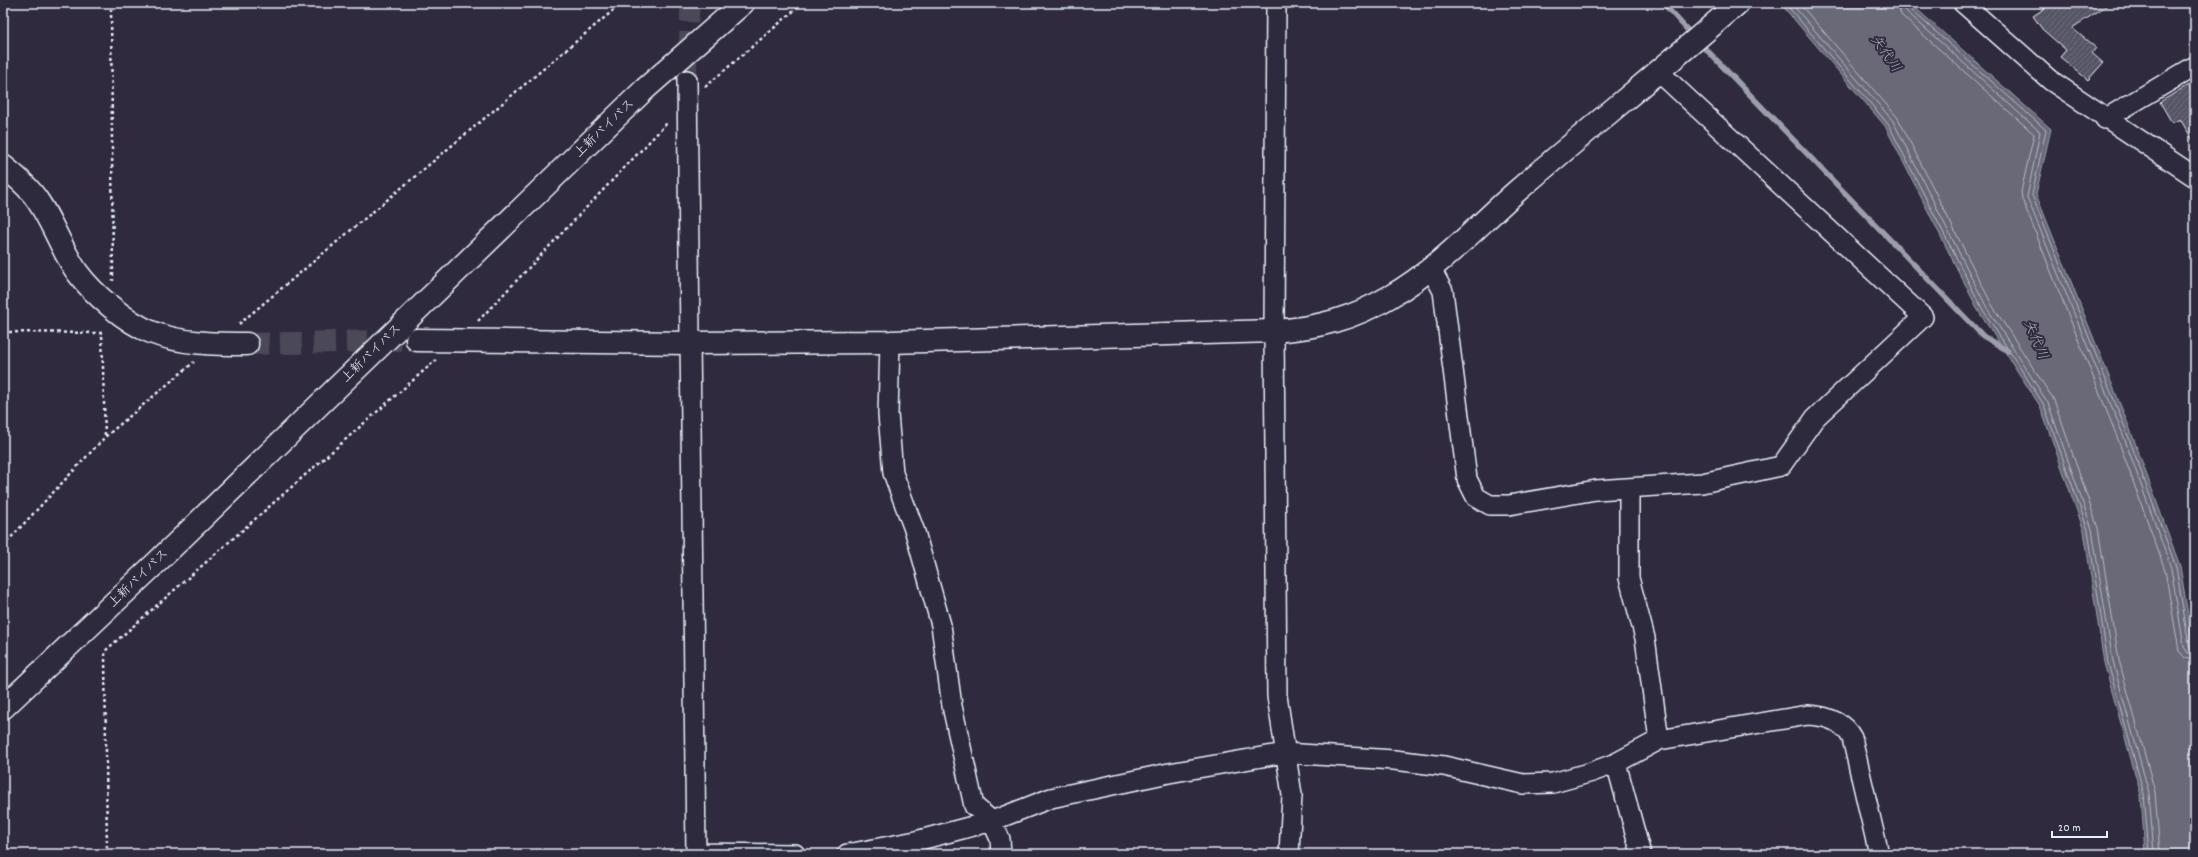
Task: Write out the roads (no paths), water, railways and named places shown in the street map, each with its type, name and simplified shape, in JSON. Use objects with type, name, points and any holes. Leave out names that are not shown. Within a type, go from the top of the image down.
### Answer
[{"type":"main road","name":"上新バイパス","points":[[3,708],[155,564],[645,89],[743,3]]},
{"type":"main road","points":[[417,340],[890,342],[1274,332],[1303,329],[1328,324],[1369,308],[1392,296],[1431,269],[1517,191],[1665,67],[1738,3]]},
{"type":"main road","points":[[3,166],[32,193],[78,273],[113,307],[150,332],[179,339],[216,344],[247,344]]},
{"type":"street","points":[[1276,3],[1274,332],[1277,696],[1292,795],[1289,854]]},
{"type":"street","points":[[1963,3],[2050,80],[2105,119],[2195,177]]},
{"type":"street","points":[[2105,119],[2195,66]]},
{"type":"street","points":[[1431,269],[1442,291],[1467,479],[1476,498],[1490,504],[1509,505],[1596,490],[1702,483],[1781,466],[1815,418],[1923,317],[1665,67]]},
{"type":"street","points":[[687,80],[696,853],[795,854]]},
{"type":"street","points":[[890,342],[888,414],[893,473],[915,532],[941,625],[952,706],[974,806],[992,821],[1000,839],[1000,854]]},
{"type":"street","points":[[1629,489],[1629,578],[1645,638],[1659,740]]},
{"type":"street","points":[[847,854],[916,841],[992,821],[1051,798],[1169,773],[1285,752],[1444,766],[1523,784],[1554,783],[1592,772],[1616,762],[1659,740],[1808,716],[1820,716],[1835,720],[1847,728],[1852,738],[1878,854]]},
{"type":"street","points":[[1616,762],[1641,854]]},
{"type":"water","name":"矢代川","points":[[1780,3],[1910,3],[2051,129],[2036,194],[2130,429],[2180,566],[2193,645],[2195,649],[2195,854],[2145,854],[2141,795],[2104,663],[2084,531],[2040,406],[1979,312],[1885,126]]},
{"type":"waterway","points":[[1663,3],[1693,36]]},
{"type":"waterway","points":[[1699,42],[1983,336],[2008,351]]},
{"type":"tunnel","points":[[687,80],[690,3]]},
{"type":"tunnel","points":[[247,344],[417,340]]}]
